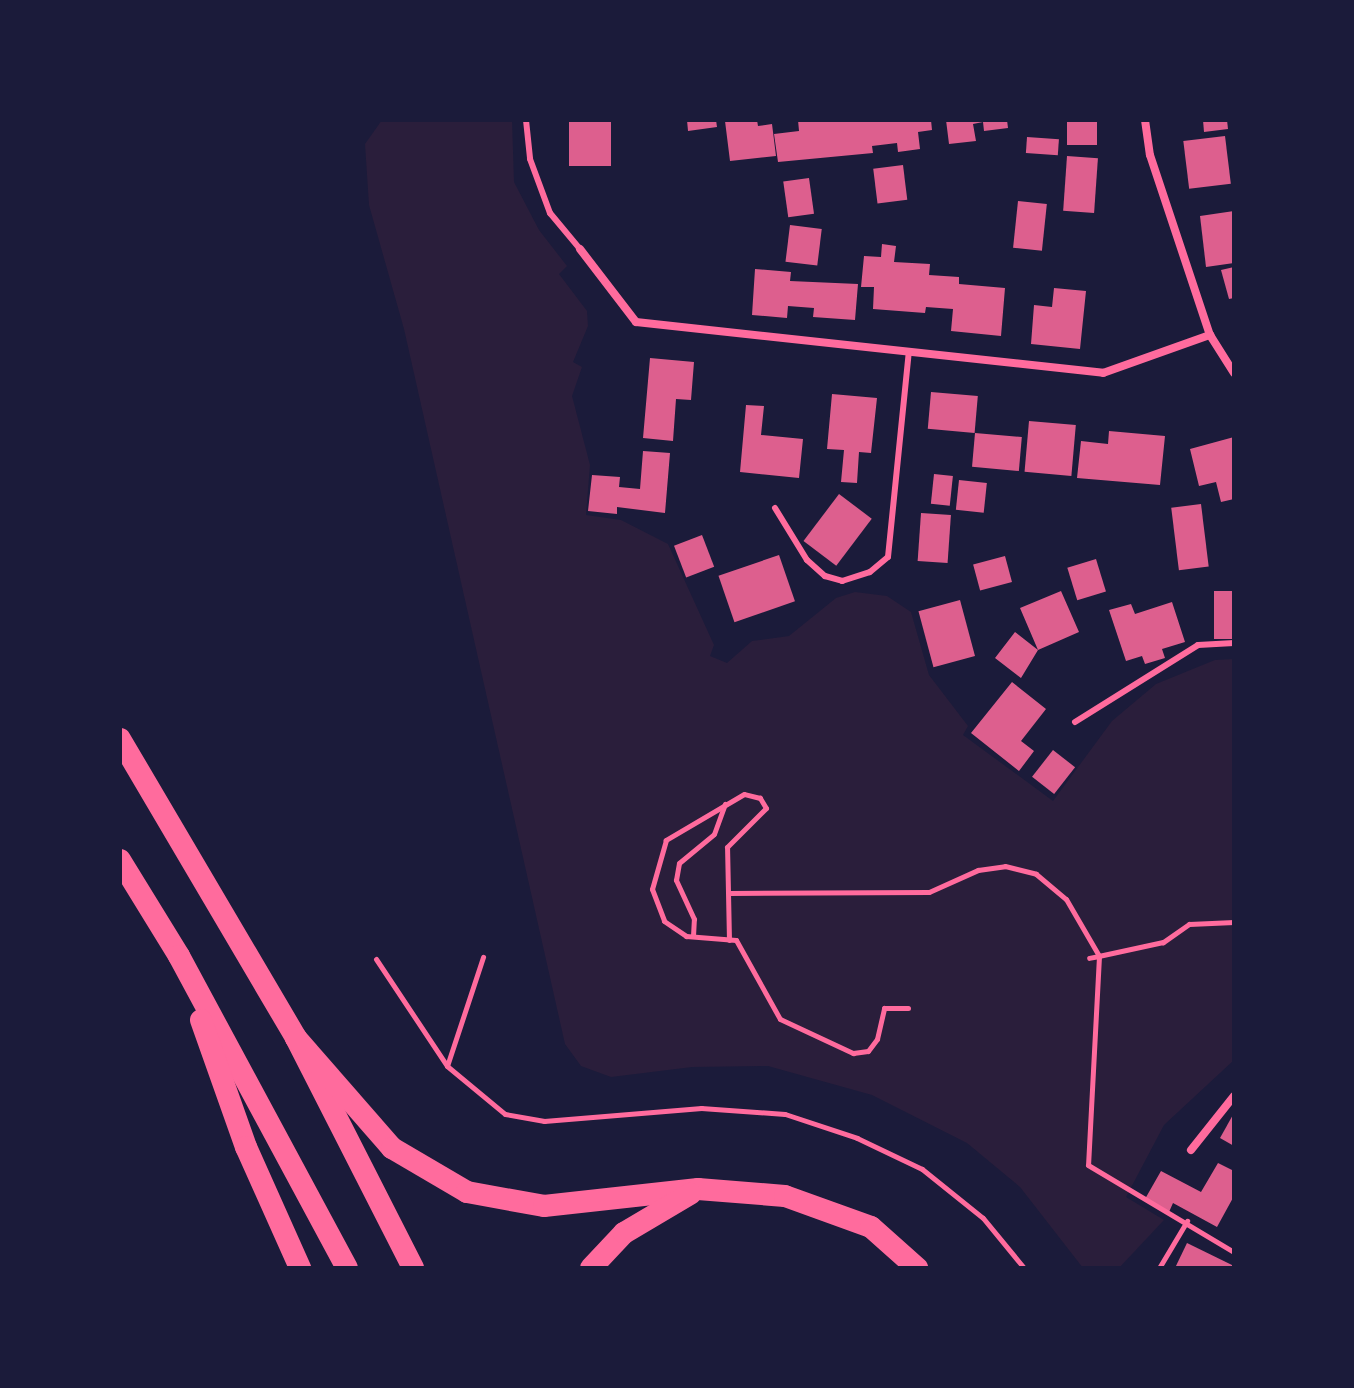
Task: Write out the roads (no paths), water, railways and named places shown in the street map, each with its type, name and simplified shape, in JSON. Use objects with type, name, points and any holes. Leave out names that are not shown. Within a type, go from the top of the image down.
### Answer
[{"type":"highway","points":[[120,739],[296,1038],[413,1268]]},
{"type":"highway","points":[[120,860],[179,956],[347,1268]]},
{"type":"highway","points":[[179,956],[246,1147],[300,1268]]},
{"type":"highway","points":[[296,1038],[392,1148],[467,1192],[544,1206],[698,1189],[785,1196],[871,1227],[917,1268]]},
{"type":"highway","points":[[591,1268],[624,1233],[698,1189]]},
{"type":"street","points":[[1145,120],[1150,155],[1210,335],[1234,373]]},
{"type":"street","points":[[580,249],[636,322],[1103,373],[1210,335]]},
{"type":"street","points":[[1191,1150],[1234,1096]]},
{"type":"lane","points":[[526,120],[530,159],[550,213],[580,249]]},
{"type":"lane","points":[[775,508],[807,560],[825,576],[842,581],[870,572],[888,557],[909,352]]},
{"type":"lane","points":[[1075,722],[1198,645],[1234,643]]}]
